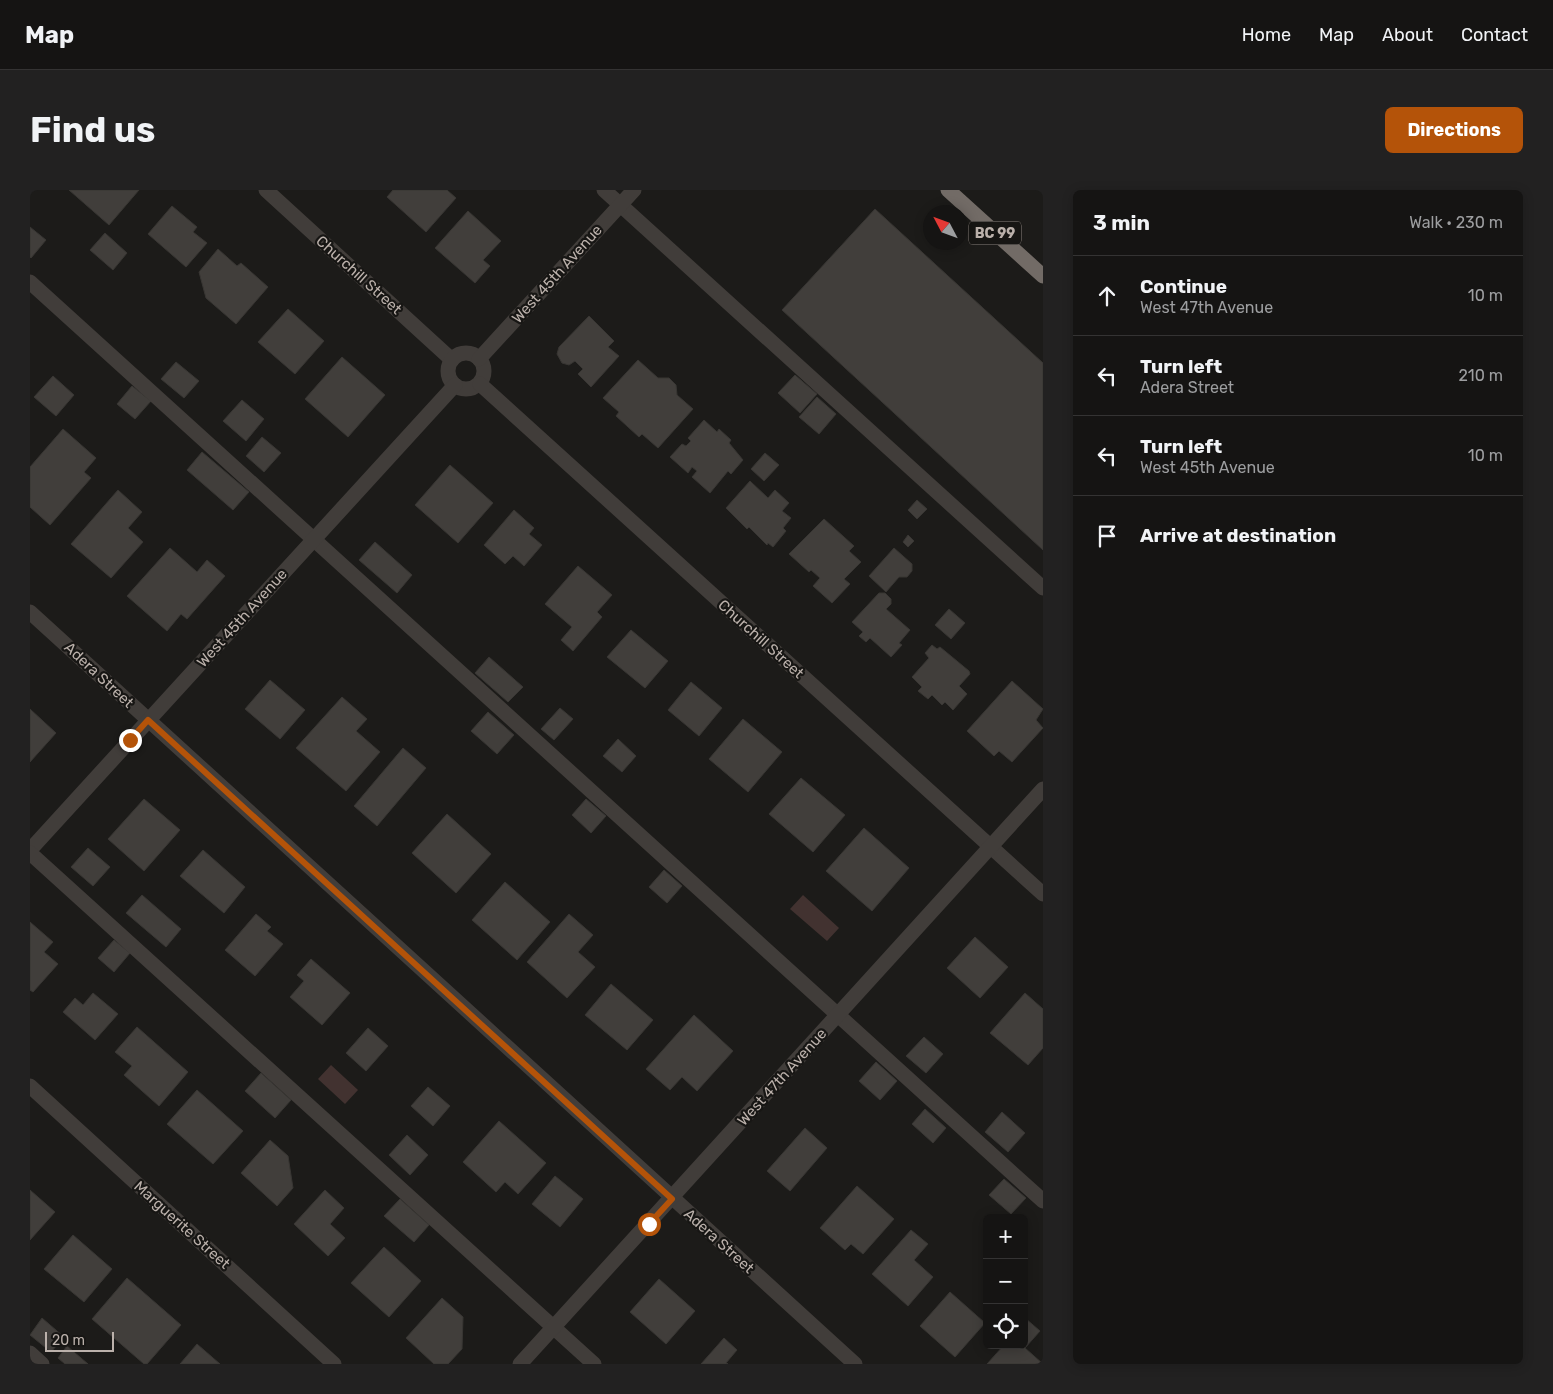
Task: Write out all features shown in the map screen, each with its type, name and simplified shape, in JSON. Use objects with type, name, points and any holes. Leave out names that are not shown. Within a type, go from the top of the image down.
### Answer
[{"type":"highway","name":"BC 99","points":[[948,190],[1041,270]]},
{"type":"street","name":"Churchill Street","points":[[266,190],[452,360]]},
{"type":"street","points":[[604,190],[1043,588]]},
{"type":"street","name":"West 45th Avenue","points":[[479,359],[634,190]]},
{"type":"street","points":[[30,282],[315,538],[1043,1201]]},
{"type":"street","points":[[463,354],[474,355],[479,359],[484,369],[480,384],[465,390],[455,385],[448,370],[452,360],[463,354]]},
{"type":"street","name":"Churchill Street","points":[[480,384],[1043,894]]},
{"type":"street","name":"West 45th Avenue","points":[[30,851],[455,385]]},
{"type":"street","name":"Adera Street","points":[[30,612],[855,1364]]},
{"type":"street","name":"West 47th Avenue","points":[[520,1364],[1043,789]]},
{"type":"street","points":[[30,851],[594,1364]]},
{"type":"street","name":"Marguerite Street","points":[[30,1086],[334,1364]]},
{"type":"street","points":[[30,1353],[42,1364]]},
{"type":"shaded area","points":[[803,895],[839,928],[827,941],[790,909]]},
{"type":"shaded area","points":[[331,1065],[358,1090],[345,1104],[318,1079]]},
{"type":"building","points":[[69,190],[139,190],[109,225]]},
{"type":"building","points":[[393,190],[447,190],[456,198],[426,232],[387,197]]},
{"type":"building","points":[[172,206],[197,227],[193,232],[207,243],[186,267],[148,234]]},
{"type":"building","points":[[875,209],[1043,363],[1043,550],[782,310]]},
{"type":"building","points":[[468,211],[501,241],[483,260],[490,266],[475,283],[435,248]]},
{"type":"building","points":[[30,227],[46,240],[31,258],[30,257]]},
{"type":"building","points":[[105,233],[127,253],[113,270],[90,250]]},
{"type":"building","points":[[218,249],[237,266],[241,263],[268,287],[236,324],[206,298],[199,272]]},
{"type":"building","points":[[288,309],[324,341],[295,374],[258,342]]},
{"type":"building","points":[[589,316],[614,341],[608,347],[619,356],[591,387],[578,374],[583,369],[575,361],[569,365],[562,363],[557,354],[559,347]]},
{"type":"building","points":[[342,357],[385,395],[348,437],[305,399]]},
{"type":"building","points":[[638,360],[658,378],[669,378],[676,385],[677,395],[693,409],[658,448],[642,434],[639,437],[616,416],[619,412],[603,398]]},
{"type":"building","points":[[176,362],[199,381],[184,398],[161,379]]},
{"type":"building","points":[[795,375],[817,394],[800,413],[778,393]]},
{"type":"building","points":[[53,376],[74,395],[56,416],[34,397]]},
{"type":"building","points":[[132,386],[151,401],[135,419],[117,404]]},
{"type":"building","points":[[817,397],[836,414],[819,434],[799,417]]},
{"type":"building","points":[[242,400],[264,419],[246,441],[223,421]]},
{"type":"building","points":[[704,420],[717,432],[719,429],[731,440],[729,443],[743,460],[731,474],[728,471],[710,493],[692,477],[697,471],[692,467],[688,473],[670,457],[682,444],[686,446],[691,441],[688,438]]},
{"type":"building","points":[[63,429],[96,458],[84,472],[91,478],[50,525],[30,507],[30,467]]},
{"type":"building","points":[[262,437],[281,453],[264,472],[246,456]]},
{"type":"building","points":[[202,452],[249,492],[233,510],[187,470]]},
{"type":"building","points":[[765,453],[779,465],[764,481],[751,469]]},
{"type":"building","points":[[450,465],[493,503],[458,543],[415,505]]},
{"type":"building","points":[[750,481],[768,498],[775,490],[789,503],[782,511],[791,518],[783,528],[786,531],[773,547],[768,543],[767,545],[749,527],[747,529],[726,508]]},
{"type":"building","points":[[118,490],[142,512],[128,528],[143,542],[111,578],[71,544]]},
{"type":"building","points":[[917,500],[927,509],[917,519],[908,510]]},
{"type":"building","points":[[514,510],[534,528],[529,534],[542,545],[524,566],[513,556],[505,564],[484,545]]},
{"type":"building","points":[[824,519],[854,546],[849,551],[861,562],[844,579],[850,584],[832,603],[813,586],[820,578],[811,570],[809,572],[789,554]]},
{"type":"building","points":[[908,535],[914,541],[908,547],[903,542]]},
{"type":"building","points":[[375,542],[412,575],[397,593],[359,560]]},
{"type":"building","points":[[170,548],[197,572],[207,560],[225,576],[187,619],[181,614],[167,631],[127,596]]},
{"type":"building","points":[[894,548],[912,564],[912,571],[907,577],[899,577],[886,592],[869,576]]},
{"type":"building","points":[[578,566],[612,595],[597,612],[602,617],[573,651],[561,640],[572,627],[545,604]]},
{"type":"building","points":[[879,593],[885,593],[891,599],[891,604],[886,609],[910,630],[899,643],[902,645],[891,657],[870,638],[866,642],[859,636],[863,632],[852,622]]},
{"type":"building","points":[[949,609],[965,623],[951,639],[935,625]]},
{"type":"building","points":[[631,630],[668,661],[645,688],[607,657]]},
{"type":"building","points":[[932,645],[937,649],[940,647],[969,671],[970,674],[959,686],[967,694],[953,710],[945,702],[942,705],[932,695],[928,699],[918,691],[922,687],[912,677],[929,658],[925,653]]},
{"type":"building","points":[[489,657],[523,687],[508,702],[475,673]]},
{"type":"building","points":[[270,680],[305,710],[280,739],[245,709]]},
{"type":"building","points":[[1012,681],[1043,709],[1036,720],[1043,728],[1012,762],[999,751],[994,756],[967,731]]},
{"type":"building","points":[[691,682],[722,708],[699,736],[668,710]]},
{"type":"building","points":[[342,697],[367,719],[356,731],[380,752],[346,791],[296,748]]},
{"type":"building","points":[[560,708],[573,719],[554,740],[541,729]]},
{"type":"building","points":[[30,709],[56,733],[30,762]]},
{"type":"building","points":[[488,712],[514,735],[497,754],[471,731]]},
{"type":"building","points":[[743,719],[782,752],[748,792],[709,759]]},
{"type":"building","points":[[618,739],[636,756],[622,772],[603,756]]},
{"type":"building","points":[[403,748],[426,768],[377,826],[354,806]]},
{"type":"building","points":[[801,778],[845,815],[813,852],[769,814]]},
{"type":"building","points":[[144,799],[180,830],[144,871],[108,839]]},
{"type":"building","points":[[586,799],[606,816],[591,833],[572,815]]},
{"type":"building","points":[[447,814],[491,854],[456,893],[412,853]]},
{"type":"building","points":[[864,828],[909,868],[872,911],[826,871]]},
{"type":"building","points":[[88,848],[110,867],[93,886],[71,867]]},
{"type":"building","points":[[203,850],[245,887],[224,913],[180,876]]},
{"type":"building","points":[[664,870],[682,886],[667,903],[649,887]]},
{"type":"building","points":[[505,882],[550,922],[517,960],[472,920]]},
{"type":"building","points":[[142,895],[181,929],[166,947],[126,913]]},
{"type":"building","points":[[256,914],[271,927],[267,931],[283,944],[255,976],[225,950]]},
{"type":"building","points":[[569,914],[593,935],[578,952],[595,967],[567,998],[527,962]]},
{"type":"building","points":[[30,922],[53,942],[44,952],[58,964],[33,992],[30,990]]},
{"type":"building","points":[[975,937],[1008,967],[980,998],[947,968]]},
{"type":"building","points":[[114,940],[130,953],[114,972],[98,958]]},
{"type":"building","points":[[311,959],[350,993],[322,1025],[290,997],[304,981],[297,975]]},
{"type":"building","points":[[611,984],[653,1020],[627,1050],[585,1015]]},
{"type":"building","points":[[93,993],[118,1014],[95,1040],[63,1012],[75,998],[83,1005]]},
{"type":"building","points":[[1025,993],[1043,1009],[1043,1048],[1028,1065],[990,1033]]},
{"type":"building","points":[[694,1015],[733,1051],[697,1091],[682,1077],[670,1090],[646,1069]]},
{"type":"building","points":[[137,1027],[188,1072],[159,1106],[124,1075],[132,1066],[115,1052]]},
{"type":"building","points":[[368,1028],[388,1046],[366,1071],[346,1053]]},
{"type":"building","points":[[924,1037],[943,1054],[926,1073],[906,1056]]},
{"type":"building","points":[[876,1062],[897,1081],[880,1100],[859,1081]]},
{"type":"building","points":[[261,1073],[291,1100],[275,1118],[245,1091]]},
{"type":"building","points":[[428,1087],[450,1106],[433,1126],[411,1106]]},
{"type":"building","points":[[197,1090],[243,1131],[213,1164],[167,1124]]},
{"type":"building","points":[[925,1109],[946,1128],[933,1143],[912,1124]]},
{"type":"building","points":[[1002,1112],[1025,1133],[1008,1152],[985,1132]]},
{"type":"building","points":[[499,1121],[546,1163],[518,1194],[505,1182],[496,1192],[463,1162]]},
{"type":"building","points":[[805,1128],[827,1148],[790,1191],[767,1171]]},
{"type":"building","points":[[407,1135],[428,1155],[410,1175],[389,1155]]},
{"type":"building","points":[[270,1140],[288,1156],[293,1188],[277,1206],[241,1173]]},
{"type":"building","points":[[555,1176],[583,1199],[560,1227],[532,1204]]},
{"type":"building","points":[[1004,1179],[1026,1198],[1011,1214],[989,1195]]},
{"type":"building","points":[[857,1186],[894,1219],[863,1254],[851,1244],[845,1250],[820,1228]]},
{"type":"building","points":[[30,1190],[55,1212],[30,1240]]},
{"type":"building","points":[[325,1190],[344,1208],[330,1224],[345,1238],[328,1256],[294,1224]]},
{"type":"building","points":[[400,1199],[429,1225],[414,1242],[384,1216]]},
{"type":"building","points":[[911,1230],[928,1244],[914,1260],[933,1277],[908,1306],[872,1274]]},
{"type":"building","points":[[73,1235],[112,1269],[84,1302],[44,1269]]},
{"type":"building","points":[[384,1247],[421,1281],[389,1317],[351,1283]]},
{"type":"building","points":[[127,1278],[181,1325],[147,1364],[144,1364],[92,1319]]},
{"type":"building","points":[[659,1279],[695,1311],[666,1344],[630,1312]]},
{"type":"building","points":[[950,1292],[983,1321],[983,1325],[955,1357],[920,1326]]},
{"type":"building","points":[[442,1298],[463,1317],[462,1349],[448,1364],[434,1364],[406,1338]]},
{"type":"building","points":[[42,1318],[64,1337],[51,1352],[30,1335]]},
{"type":"building","points":[[1028,1321],[1040,1331],[1028,1345]]},
{"type":"building","points":[[724,1338],[737,1350],[726,1363],[728,1364],[701,1364]]},
{"type":"building","points":[[197,1344],[220,1364],[180,1364]]},
{"type":"building","points":[[67,1346],[88,1364],[65,1364],[58,1358]]},
{"type":"building","points":[[1000,1349],[1026,1349],[1043,1364],[987,1364]]},
{"type":"route","points":[[130,740],[148,720],[672,1199],[649,1224]]}]
